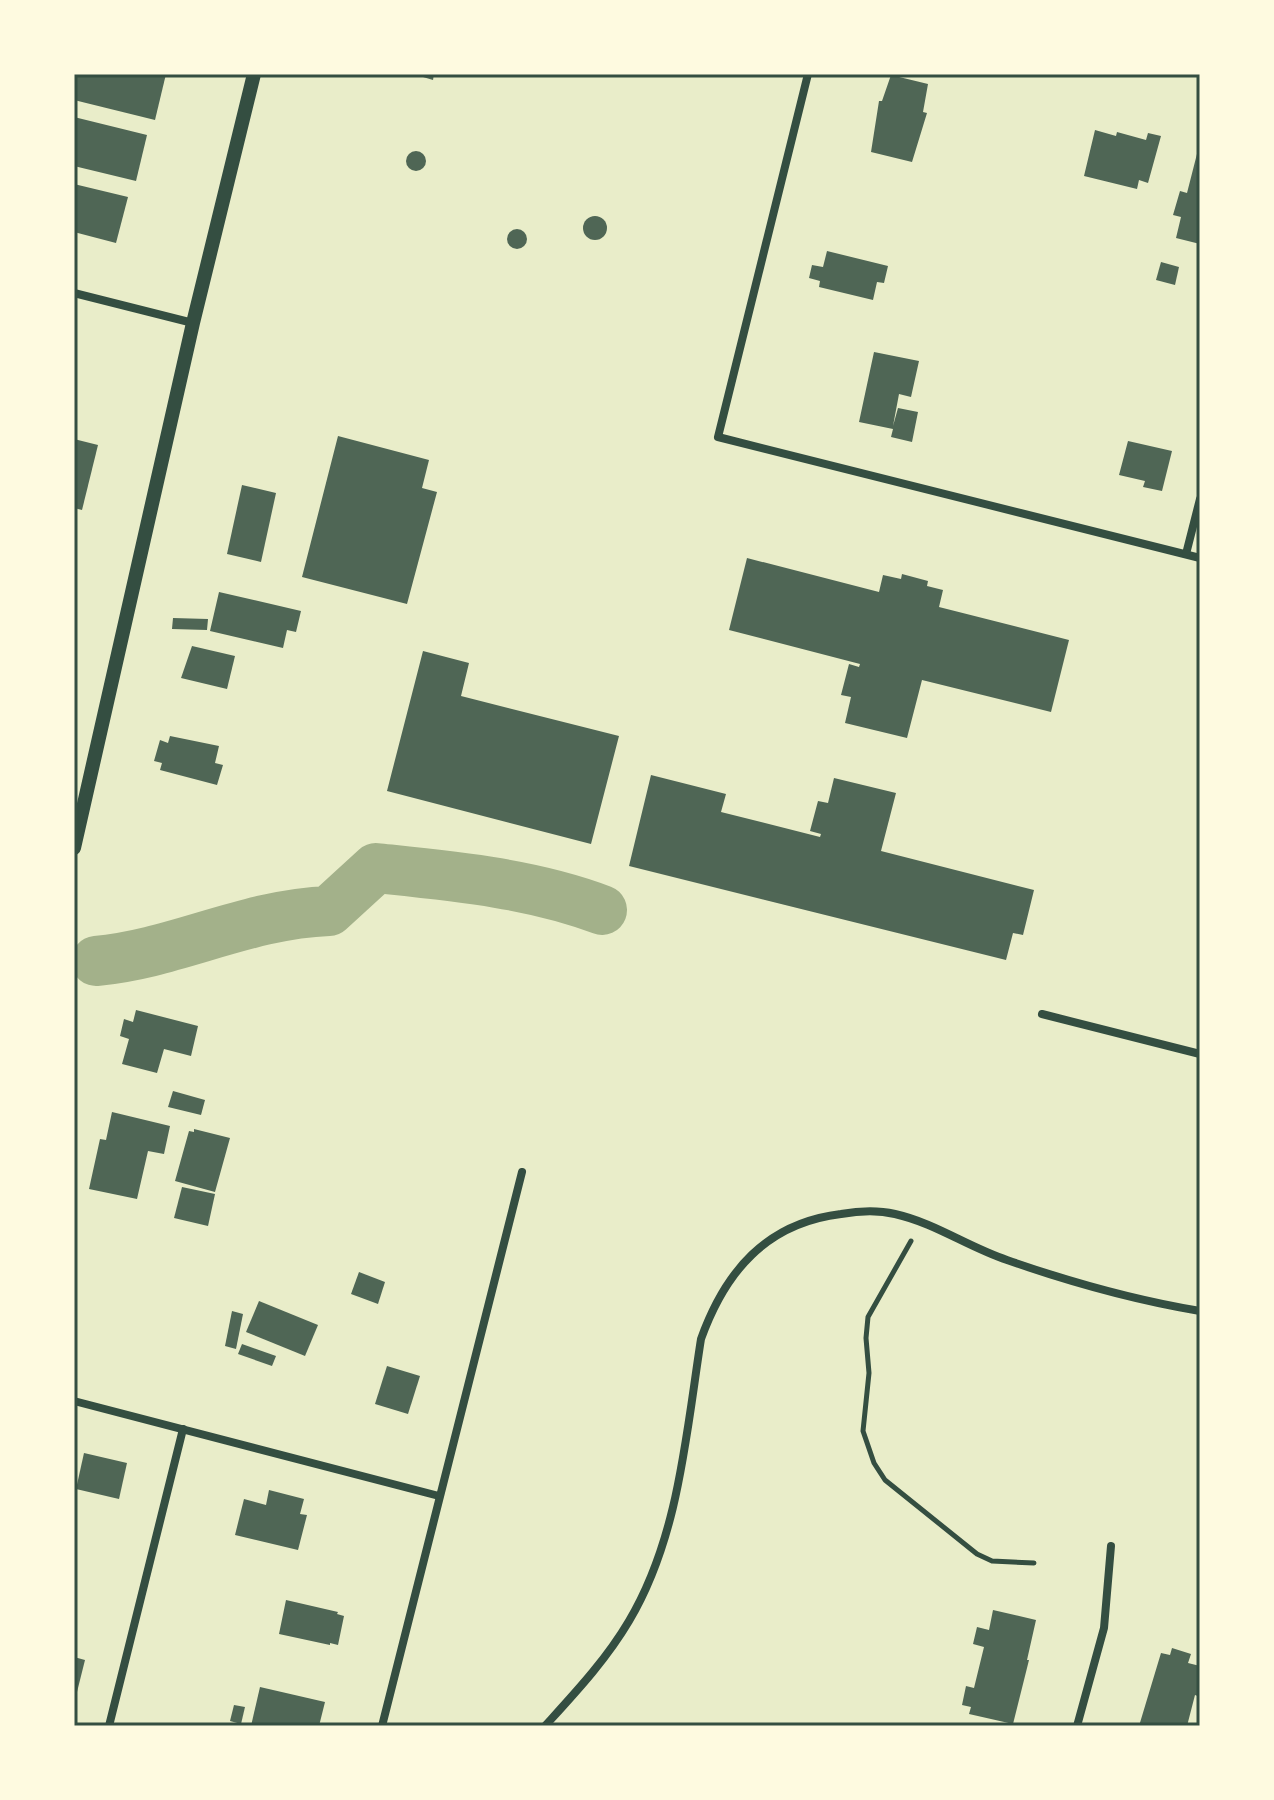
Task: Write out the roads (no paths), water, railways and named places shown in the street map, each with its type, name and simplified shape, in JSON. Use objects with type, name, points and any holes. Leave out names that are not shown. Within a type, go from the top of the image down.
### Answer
[{"type":"street","points":[[74,848],[80,794],[254,74]]},
{"type":"street","points":[[808,74],[718,437],[1200,558]]},
{"type":"street","points":[[74,293],[193,323]]},
{"type":"street","points":[[1186,554],[1200,499]]},
{"type":"street","points":[[1042,1014],[1200,1054]]},
{"type":"street","points":[[382,1726],[522,1172]]},
{"type":"street","points":[[545,1726],[601,1663],[630,1621],[664,1543],[675,1499],[701,1339],[710,1315],[742,1262],[790,1226],[822,1216],[893,1213],[938,1227],[996,1256],[1060,1279],[1152,1303],[1200,1311]]},
{"type":"street","points":[[74,1401],[439,1496]]},
{"type":"street","points":[[109,1726],[183,1429]]},
{"type":"street","points":[[1077,1726],[1104,1628],[1111,1546]]},
{"type":"waterway","points":[[96,961],[154,951],[269,919],[329,911],[376,868],[519,887],[602,910]]}]
